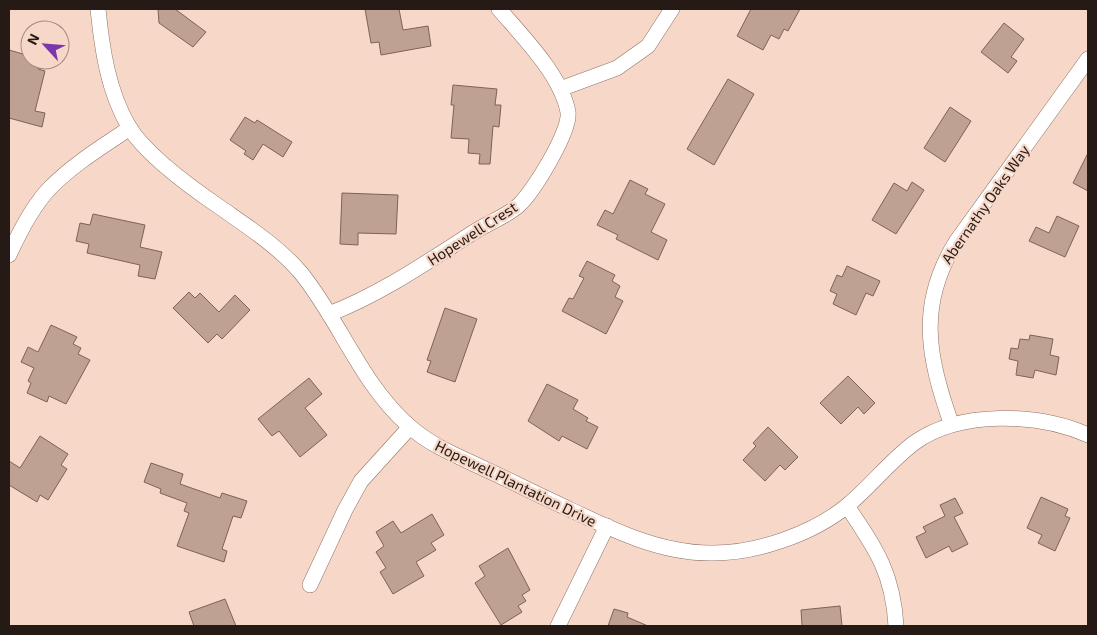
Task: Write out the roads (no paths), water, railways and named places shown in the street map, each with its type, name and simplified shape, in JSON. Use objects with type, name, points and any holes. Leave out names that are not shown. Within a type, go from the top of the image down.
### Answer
[{"type":"street","name":"Hopewell Plantation Drive","points":[[98,9],[102,44],[110,82],[130,128],[157,158],[189,186],[253,230],[300,272],[329,314],[379,394],[410,427],[448,452],[607,526],[666,548],[708,554],[750,550],[792,536],[847,506],[915,443],[952,423],[1026,419],[1057,424],[1088,435]]},
{"type":"street","name":"Hopewell Crest","points":[[329,314],[356,304],[405,276],[520,204],[548,164],[561,140],[568,114],[560,89],[534,50],[500,9]]},
{"type":"street","points":[[560,89],[617,68],[633,57],[648,46],[672,9]]},
{"type":"street","name":"Abernathy Oaks Way","points":[[952,423],[938,386],[930,344],[931,302],[936,281],[956,242],[1088,59]]},
{"type":"street","points":[[9,255],[34,210],[49,189],[101,147],[130,128]]},
{"type":"street","points":[[310,585],[344,510],[362,481],[410,427]]},
{"type":"street","points":[[847,506],[876,550],[892,588],[896,626]]},
{"type":"street","points":[[558,626],[607,526]]}]
